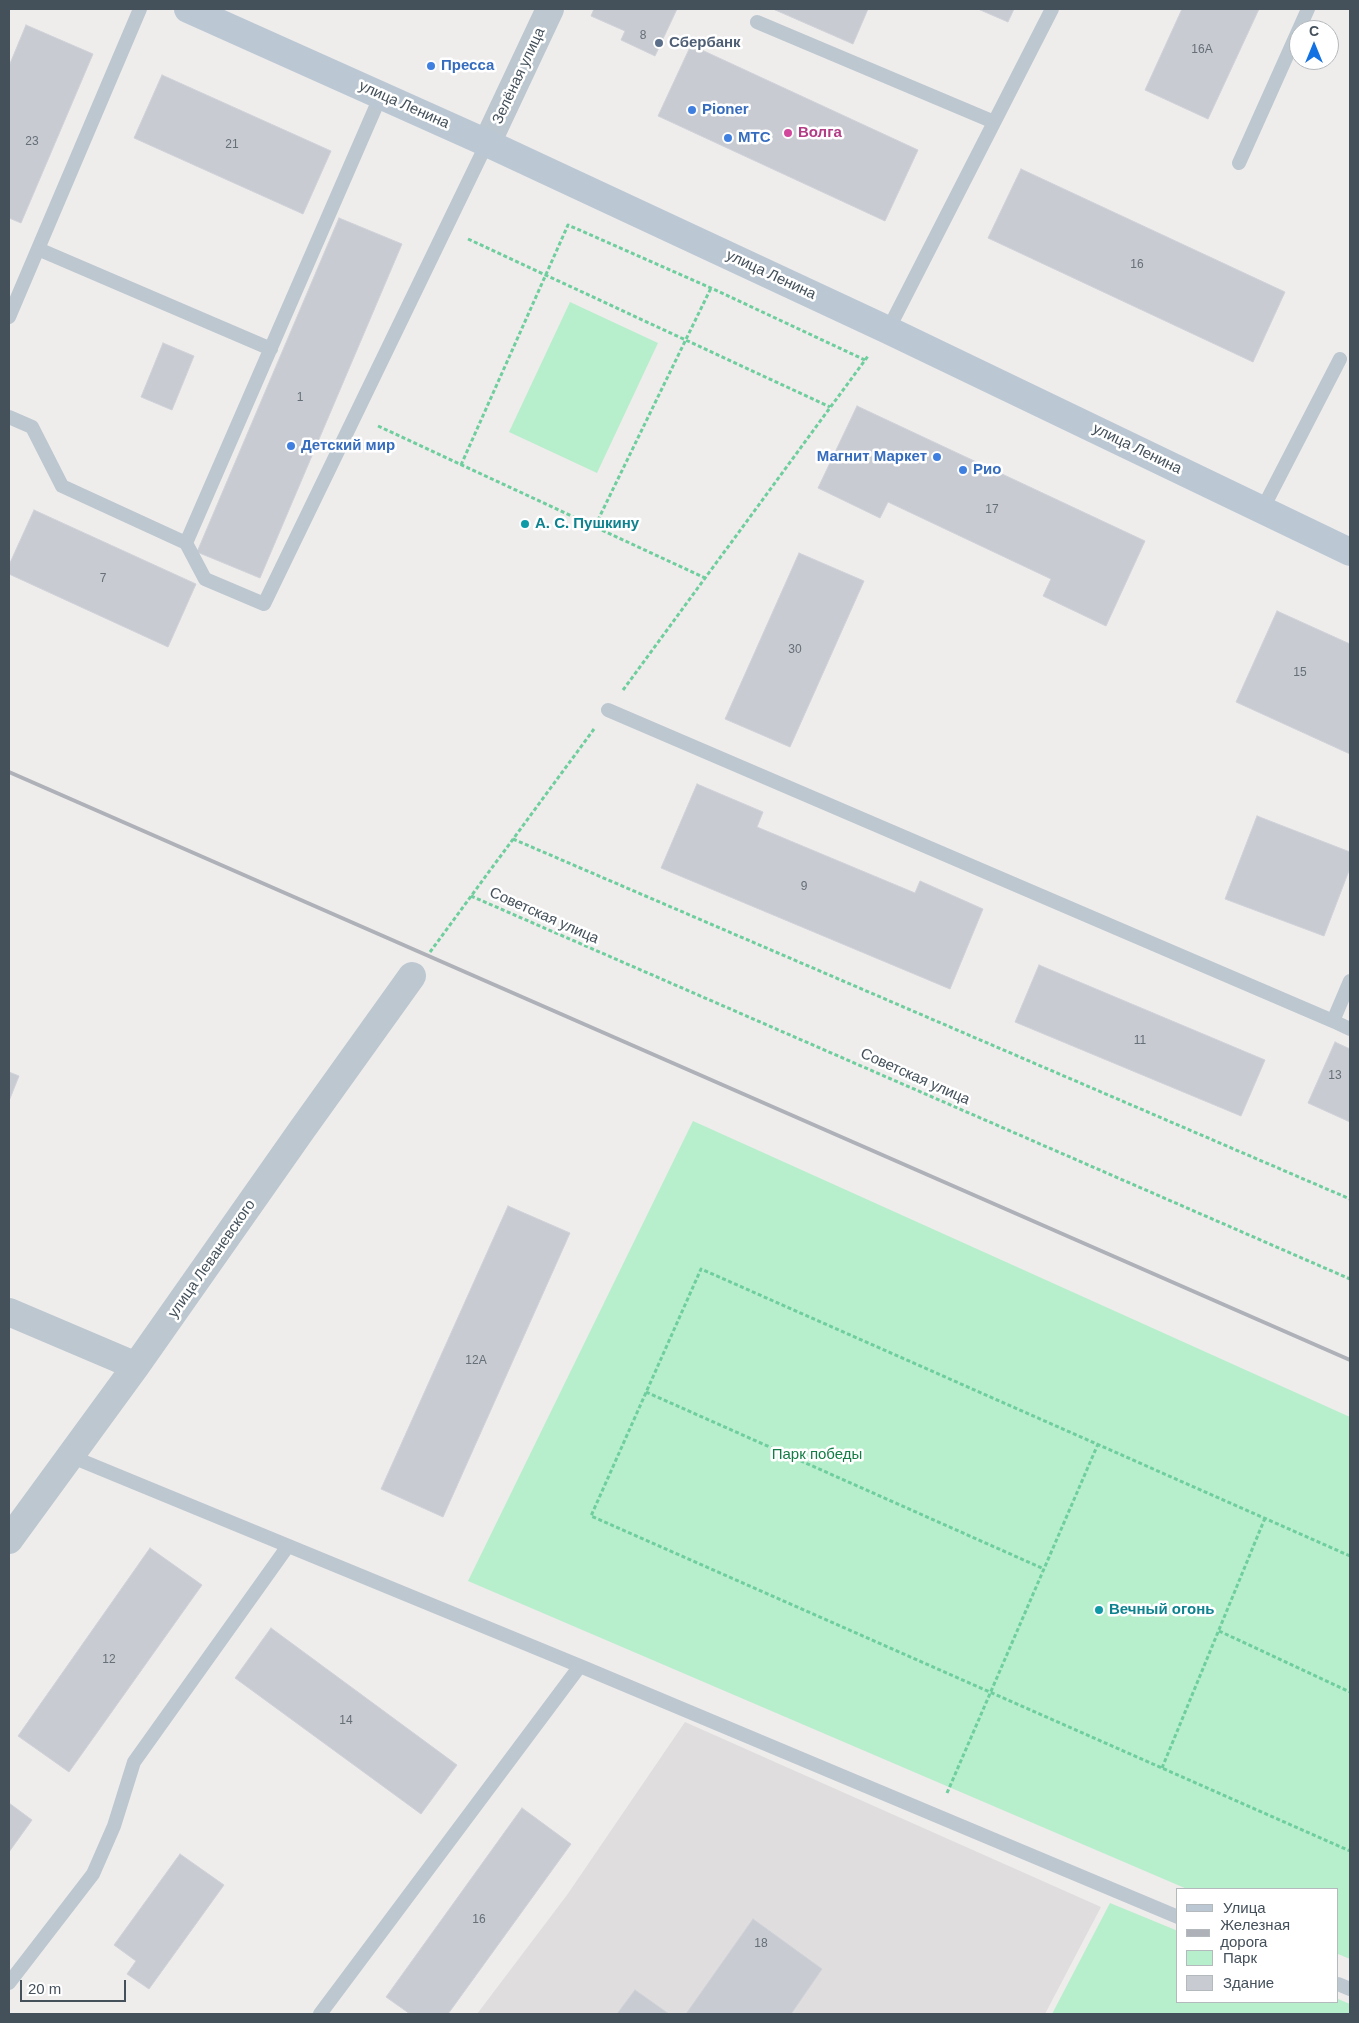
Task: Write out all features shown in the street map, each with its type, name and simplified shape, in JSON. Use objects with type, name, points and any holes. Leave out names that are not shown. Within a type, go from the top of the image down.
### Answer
[{"type":"main road","name":"улица Ленина","points":[[188,9],[487,142],[888,330],[1350,552]]},
{"type":"street","name":"Зелёная улица","points":[[487,142],[550,9]]},
{"type":"street","name":"улица Леваневского","points":[[9,1540],[136,1366],[412,976]]},
{"type":"street","points":[[9,1312],[136,1366]]},
{"type":"lane","points":[[9,317],[140,9]]},
{"type":"lane","points":[[888,330],[1052,9]]},
{"type":"lane","points":[[1239,163],[1308,9]]},
{"type":"lane","points":[[757,22],[994,122]]},
{"type":"lane","points":[[186,543],[381,95]]},
{"type":"lane","points":[[9,417],[32,427],[62,486],[186,543],[205,579],[264,604],[487,142]]},
{"type":"lane","points":[[38,248],[271,349]]},
{"type":"lane","points":[[1262,510],[1340,359]]},
{"type":"lane","points":[[608,710],[1350,1029]]},
{"type":"lane","points":[[1333,1021],[1350,981]]},
{"type":"lane","points":[[70,1456],[580,1666],[1176,1916]]},
{"type":"lane","points":[[9,1984],[93,1874],[114,1826],[134,1762],[288,1546]]},
{"type":"lane","points":[[320,2014],[580,1666]]},
{"type":"path","points":[[461,465],[568,225],[711,288],[865,360]]},
{"type":"path","points":[[445,228],[686,338],[830,407]]},
{"type":"path","points":[[595,526],[711,288]]},
{"type":"path","points":[[412,976],[888,330]]},
{"type":"path","points":[[355,416],[705,578]]},
{"type":"path","points":[[513,839],[1350,1199]]},
{"type":"path","name":"Советская улица","points":[[471,896],[1350,1279]]},
{"type":"path","points":[[1350,1556],[701,1269],[591,1516],[1350,1851]]},
{"type":"path","points":[[646,1392],[1044,1569]]},
{"type":"path","points":[[946,1797],[1098,1444]]},
{"type":"path","points":[[1162,1768],[1266,1518]]},
{"type":"path","points":[[1218,1632],[1350,1692]]},
{"type":"shaded area","points":[[685,1722],[1101,1907],[1045,2014],[477,2014],[567,1895]]},
{"type":"green space","points":[[570,302],[658,343],[597,473],[509,432]]},
{"type":"green space","name":"Парк победы","points":[[693,1121],[1350,1417],[1350,1959],[1339,1954],[1339,1888],[1185,1888],[468,1581]]},
{"type":"green space","points":[[1110,1903],[1176,1930],[1176,2003],[1339,2003],[1339,1999],[1350,2004],[1350,2014],[1052,2014]]},
{"type":"building","points":[[594,9],[677,9],[655,56],[621,40],[625,31],[591,16]]},
{"type":"building","points":[[773,9],[868,9],[853,44]]},
{"type":"building","points":[[978,9],[1014,9],[1008,22]]},
{"type":"building","points":[[1182,9],[1259,9],[1208,119],[1145,90]]},
{"type":"building","points":[[26,25],[93,54],[21,223],[9,218],[9,66]]},
{"type":"building","name":"Волга","points":[[691,45],[918,150],[885,221],[658,116]]},
{"type":"building","points":[[162,75],[331,151],[303,214],[134,138]]},
{"type":"building","points":[[1021,169],[1285,292],[1253,362],[988,238]]},
{"type":"building","points":[[339,218],[402,244],[260,578],[197,552]]},
{"type":"building","points":[[163,343],[194,356],[172,410],[141,397]]},
{"type":"building","points":[[857,406],[1145,541],[1106,626],[1043,596],[1051,579],[888,502],[880,518],[818,488]]},
{"type":"building","points":[[34,510],[196,584],[168,647],[9,574],[9,565]]},
{"type":"building","points":[[799,553],[864,581],[790,747],[725,719]]},
{"type":"building","points":[[1277,611],[1350,644],[1350,754],[1236,702]]},
{"type":"building","points":[[697,784],[763,812],[757,827],[915,893],[920,881],[983,909],[950,989],[661,868]]},
{"type":"building","points":[[1257,816],[1350,852],[1350,868],[1324,936],[1225,899]]},
{"type":"building","points":[[1039,965],[1265,1060],[1241,1116],[1015,1022]]},
{"type":"building","points":[[1335,1042],[1350,1049],[1350,1122],[1308,1103]]},
{"type":"building","points":[[9,1072],[19,1076],[9,1101]]},
{"type":"building","points":[[508,1206],[570,1233],[443,1517],[381,1489]]},
{"type":"building","points":[[150,1548],[202,1585],[69,1772],[18,1736]]},
{"type":"building","points":[[271,1628],[457,1765],[421,1814],[235,1678]]},
{"type":"building","points":[[9,1803],[32,1820],[9,1852]]},
{"type":"building","points":[[522,1808],[571,1844],[448,2014],[410,2014],[386,1997]]},
{"type":"building","points":[[180,1854],[224,1885],[149,1989],[127,1974],[136,1961],[114,1945]]},
{"type":"building","points":[[753,1919],[822,1969],[791,2014],[686,2014]]},
{"type":"building","points":[[635,1990],[669,2014],[617,2014]]},
{"type":"railway","points":[[9,772],[1350,1360]]},
{"type":"place","name":"Сбербанк","points":[[659,43]]},
{"type":"place","name":"Пресса","points":[[431,66]]},
{"type":"place","name":"Pioner","points":[[692,110]]},
{"type":"place","name":"Волга","points":[[788,133]]},
{"type":"place","name":"МТС","points":[[728,138]]},
{"type":"place","name":"Детский мир","points":[[291,446]]},
{"type":"place","name":"Магнит Маркет","points":[[937,457]]},
{"type":"place","name":"Рио","points":[[963,470]]},
{"type":"place","name":"А. С. Пушкину","points":[[525,524]]},
{"type":"place","name":"Вечный огонь","points":[[1099,1610]]}]
